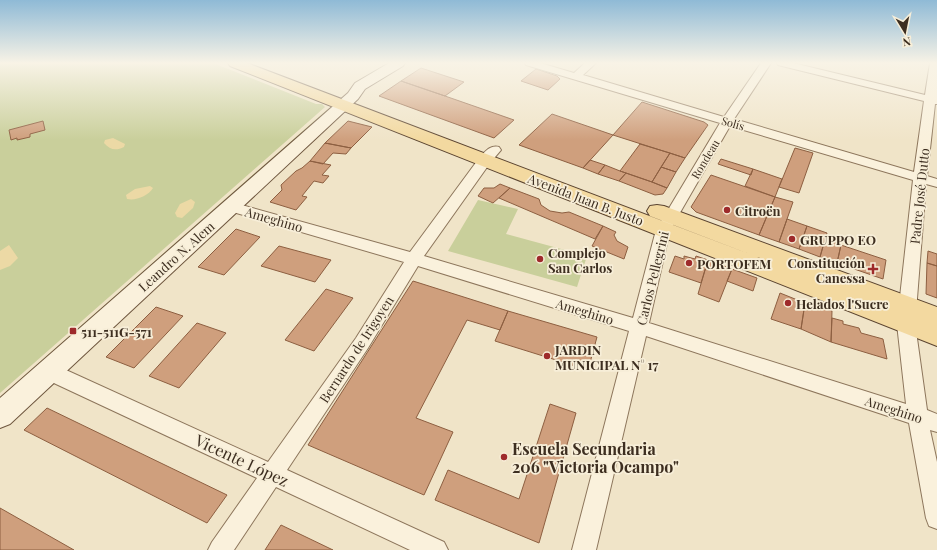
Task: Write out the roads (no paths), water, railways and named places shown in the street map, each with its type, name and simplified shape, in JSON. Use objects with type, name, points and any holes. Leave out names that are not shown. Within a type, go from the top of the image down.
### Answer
[{"type":"main road","name":"Avenida Juan B. Justo","points":[[336,89],[357,94]]},
{"type":"main road","name":"Avenida Juan B. Justo","points":[[341,89],[357,94],[490,155],[907,315],[937,336]]},
{"type":"main road","points":[[357,94],[364,89]]},
{"type":"main road","points":[[357,94],[367,89]]},
{"type":"main road","name":"Leandro N. Alem","points":[[0,415],[357,94]]},
{"type":"main road","name":"Avenida Juan B. Justo","points":[[907,315],[937,316]]},
{"type":"street","name":"Solís","points":[[619,89],[937,183]]},
{"type":"street","name":"Rondeau","points":[[667,223],[727,121],[749,89]]},
{"type":"street","points":[[887,89],[934,100]]},
{"type":"street","name":"Padre José Dutto","points":[[934,89],[934,100],[920,178],[907,315],[928,420],[937,518]]},
{"type":"street","name":"Bernardo de Irigoyen","points":[[220,550],[362,342],[414,259],[490,155]]},
{"type":"street","name":"Ameghino","points":[[231,207],[414,259],[640,327],[928,420]]},
{"type":"street","name":"Carlos Pellegrini","points":[[584,550],[667,223]]},
{"type":"street","name":"Vicente López","points":[[48,371],[436,550]]},
{"type":"place","name":"Citroën","points":[[727,210]]},
{"type":"place","name":"GRUPPO EO","points":[[792,239]]},
{"type":"place","name":"Complejo San Carlos","points":[[540,259]]},
{"type":"place","name":"PORTOFEM","points":[[689,263]]},
{"type":"place","name":"Constitución Canessa","points":[[873,269]]},
{"type":"place","name":"Helados l'Sucre","points":[[788,303]]},
{"type":"place","name":"511-511G-571","points":[[73,331]]},
{"type":"place","name":"JARDIN MUNICIPAL N° 17","points":[[547,356]]},
{"type":"place","name":"Escuela Secundaria 206 \"Victoria Ocampo\"","points":[[504,457]]}]
